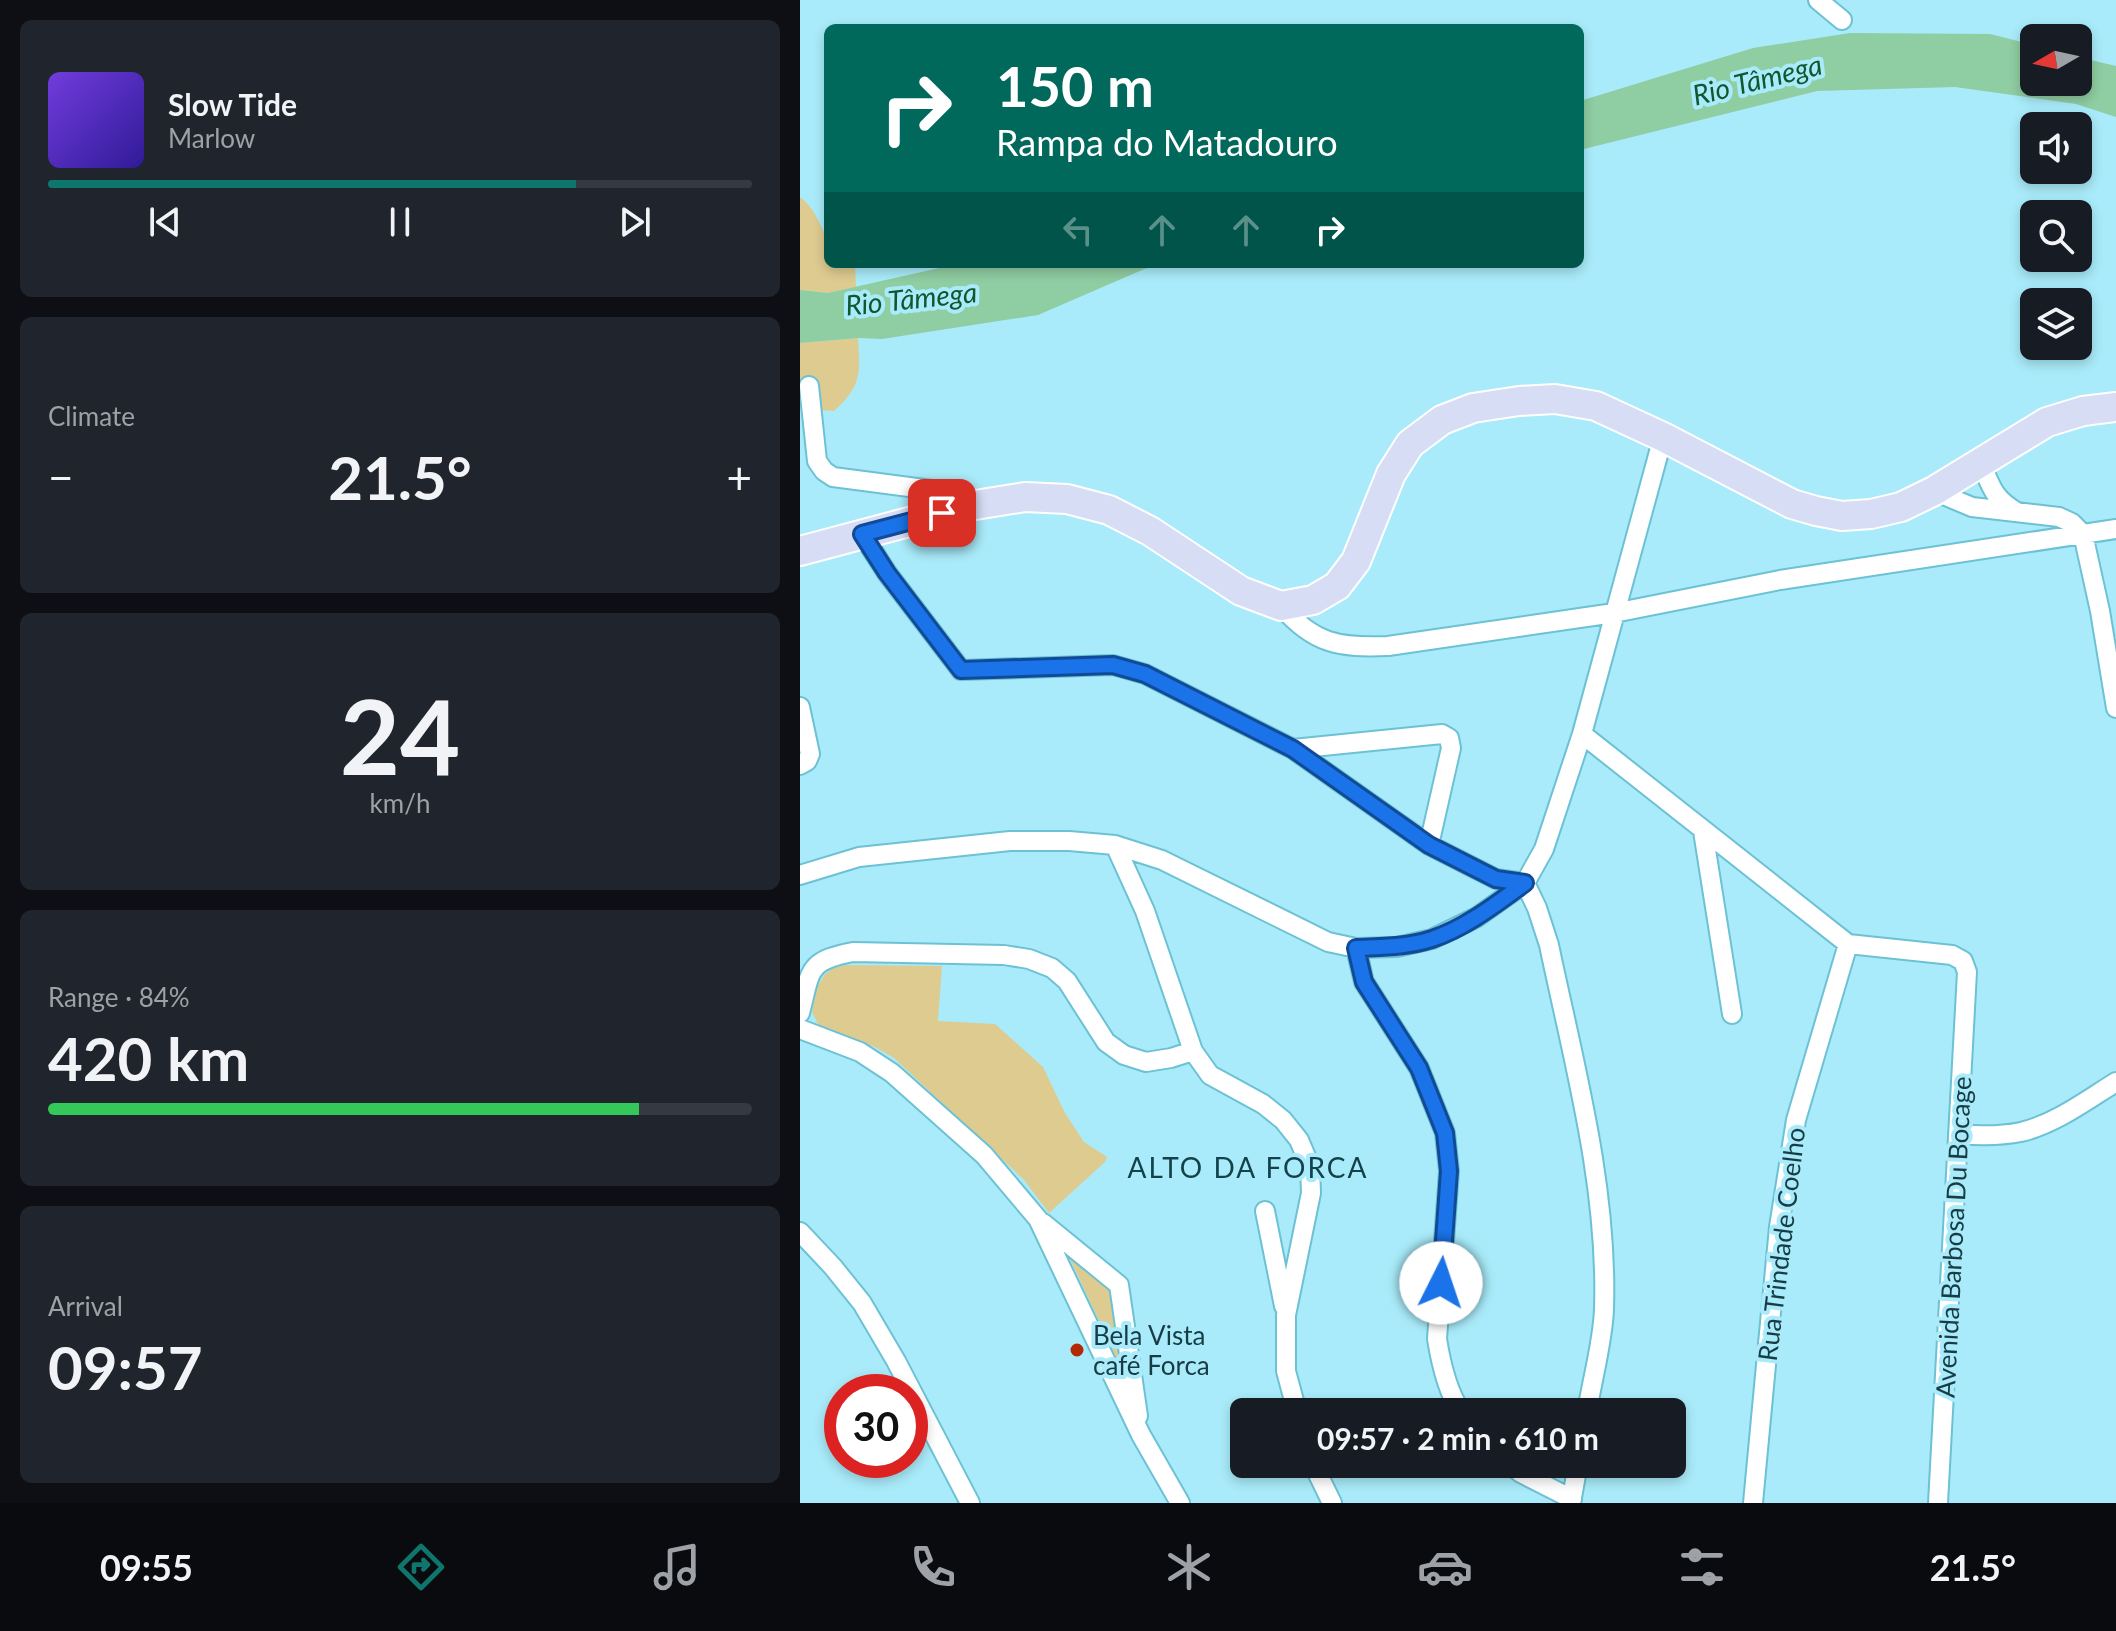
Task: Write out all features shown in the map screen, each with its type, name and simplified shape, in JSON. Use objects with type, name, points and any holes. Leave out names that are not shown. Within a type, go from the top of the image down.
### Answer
[{"type":"main road","points":[[800,551],[969,506],[1025,497],[1067,499],[1109,510],[1150,531],[1241,591],[1281,606],[1313,600],[1337,586],[1356,561],[1391,474],[1410,444],[1442,420],[1473,408],[1555,399],[1596,406],[1792,504],[1842,516],[1901,507],[1934,491],[2047,422],[2083,411],[2116,407]]},
{"type":"street","points":[[1818,0],[1842,20]]},
{"type":"street","points":[[809,386],[817,461],[824,471],[833,477],[932,490],[960,497],[969,506]]},
{"type":"street","points":[[800,875],[859,857],[1010,841],[1069,841],[1115,845],[1162,860],[1328,942],[1356,948],[1397,947],[1432,939],[1477,917],[1525,883],[1544,849],[1582,734],[1663,437]]},
{"type":"street","points":[[1980,461],[2001,503],[2017,512]]},
{"type":"street","points":[[1934,491],[1972,507],[2059,517],[2072,523],[2083,534],[2116,708]]},
{"type":"street","points":[[1281,606],[1302,628],[1329,641],[1366,647],[1408,644],[1614,613],[1780,580],[2116,529]]},
{"type":"street","points":[[862,534],[887,573],[961,670],[1113,665],[1145,674],[1293,749],[1429,845],[1496,879],[1525,883]]},
{"type":"street","points":[[800,707],[810,754],[807,761],[800,765]]},
{"type":"street","points":[[1293,749],[1442,734],[1449,738],[1451,748],[1429,845]]},
{"type":"street","points":[[1582,734],[1848,944]]},
{"type":"street","points":[[1703,831],[1732,1014]]},
{"type":"street","points":[[1115,845],[1145,911],[1193,1051],[1210,1075],[1263,1104],[1283,1120],[1299,1140],[1310,1166],[1311,1193],[1286,1315]]},
{"type":"street","points":[[1525,883],[1549,945],[1596,1175],[1604,1255],[1604,1313],[1589,1398]]},
{"type":"street","name":"Avenida Barbosa Du Bocage","points":[[1848,944],[1952,955],[1963,961],[1967,972],[1938,1503]]},
{"type":"street","name":"Rua Trindade Coelho","points":[[1753,1503],[1779,1227],[1796,1120],[1848,944]]},
{"type":"street","points":[[1356,948],[1364,982],[1419,1068],[1445,1133],[1449,1171],[1437,1339],[1442,1366],[1454,1398]]},
{"type":"street","points":[[800,1013],[809,977],[816,965],[832,956],[853,952],[1004,955],[1029,959],[1052,968],[1067,981],[1106,1042],[1124,1055],[1146,1062],[1193,1051]]},
{"type":"street","points":[[800,1029],[860,1052],[892,1073],[984,1155],[1038,1219],[1119,1285],[1141,1435]]},
{"type":"street","points":[[1958,1134],[1981,1136],[2020,1132],[2046,1123],[2116,1082]]},
{"type":"street","points":[[1265,1211],[1286,1315],[1286,1371],[1293,1398]]},
{"type":"street","points":[[1038,1219],[1141,1435],[1180,1503]]},
{"type":"street","points":[[800,1232],[862,1303],[970,1503]]},
{"type":"street","points":[[1320,1478],[1332,1503]]},
{"type":"street","points":[[1530,1478],[1572,1501],[1576,1478]]},
{"type":"shaded area","points":[[800,197],[812,210],[824,232],[824,268],[855,268],[856,287],[828,293],[800,290]]},
{"type":"shaded area","points":[[858,338],[859,371],[850,394],[834,411],[800,409],[800,343]]},
{"type":"shaded area","points":[[846,965],[942,966],[938,1021],[995,1024],[1043,1067],[1065,1113],[1084,1142],[1107,1157],[1105,1162],[1049,1213],[1024,1180],[894,1058],[875,1047],[820,1028],[812,1012],[817,987],[825,974]]},
{"type":"shaded area","points":[[1063,1244],[1112,1290],[1130,1387]]},
{"type":"water","name":"Rio Tâmega","points":[[1850,33],[1990,34],[2020,42],[2020,96],[2092,96],[2092,60],[2116,66],[2116,117],[2076,104],[1955,87],[1817,91],[1584,149],[1584,100],[1753,48]]},
{"type":"water","name":"Rio Tâmega","points":[[939,268],[1147,268],[1038,315],[882,339],[800,343],[800,290],[828,293]]},
{"type":"place","name":"Bela Vista café Forca","points":[[1077,1350]]},
{"type":"district","name":"ALTO DA FORCA","points":[[1248,1167]]},
{"type":"route","points":[[942,513],[862,534],[887,573],[961,670],[1113,665],[1145,674],[1293,749],[1429,845],[1496,879],[1525,883],[1477,917],[1432,939],[1397,947],[1356,948],[1364,982],[1419,1068],[1445,1133],[1449,1171],[1441,1283]]}]
